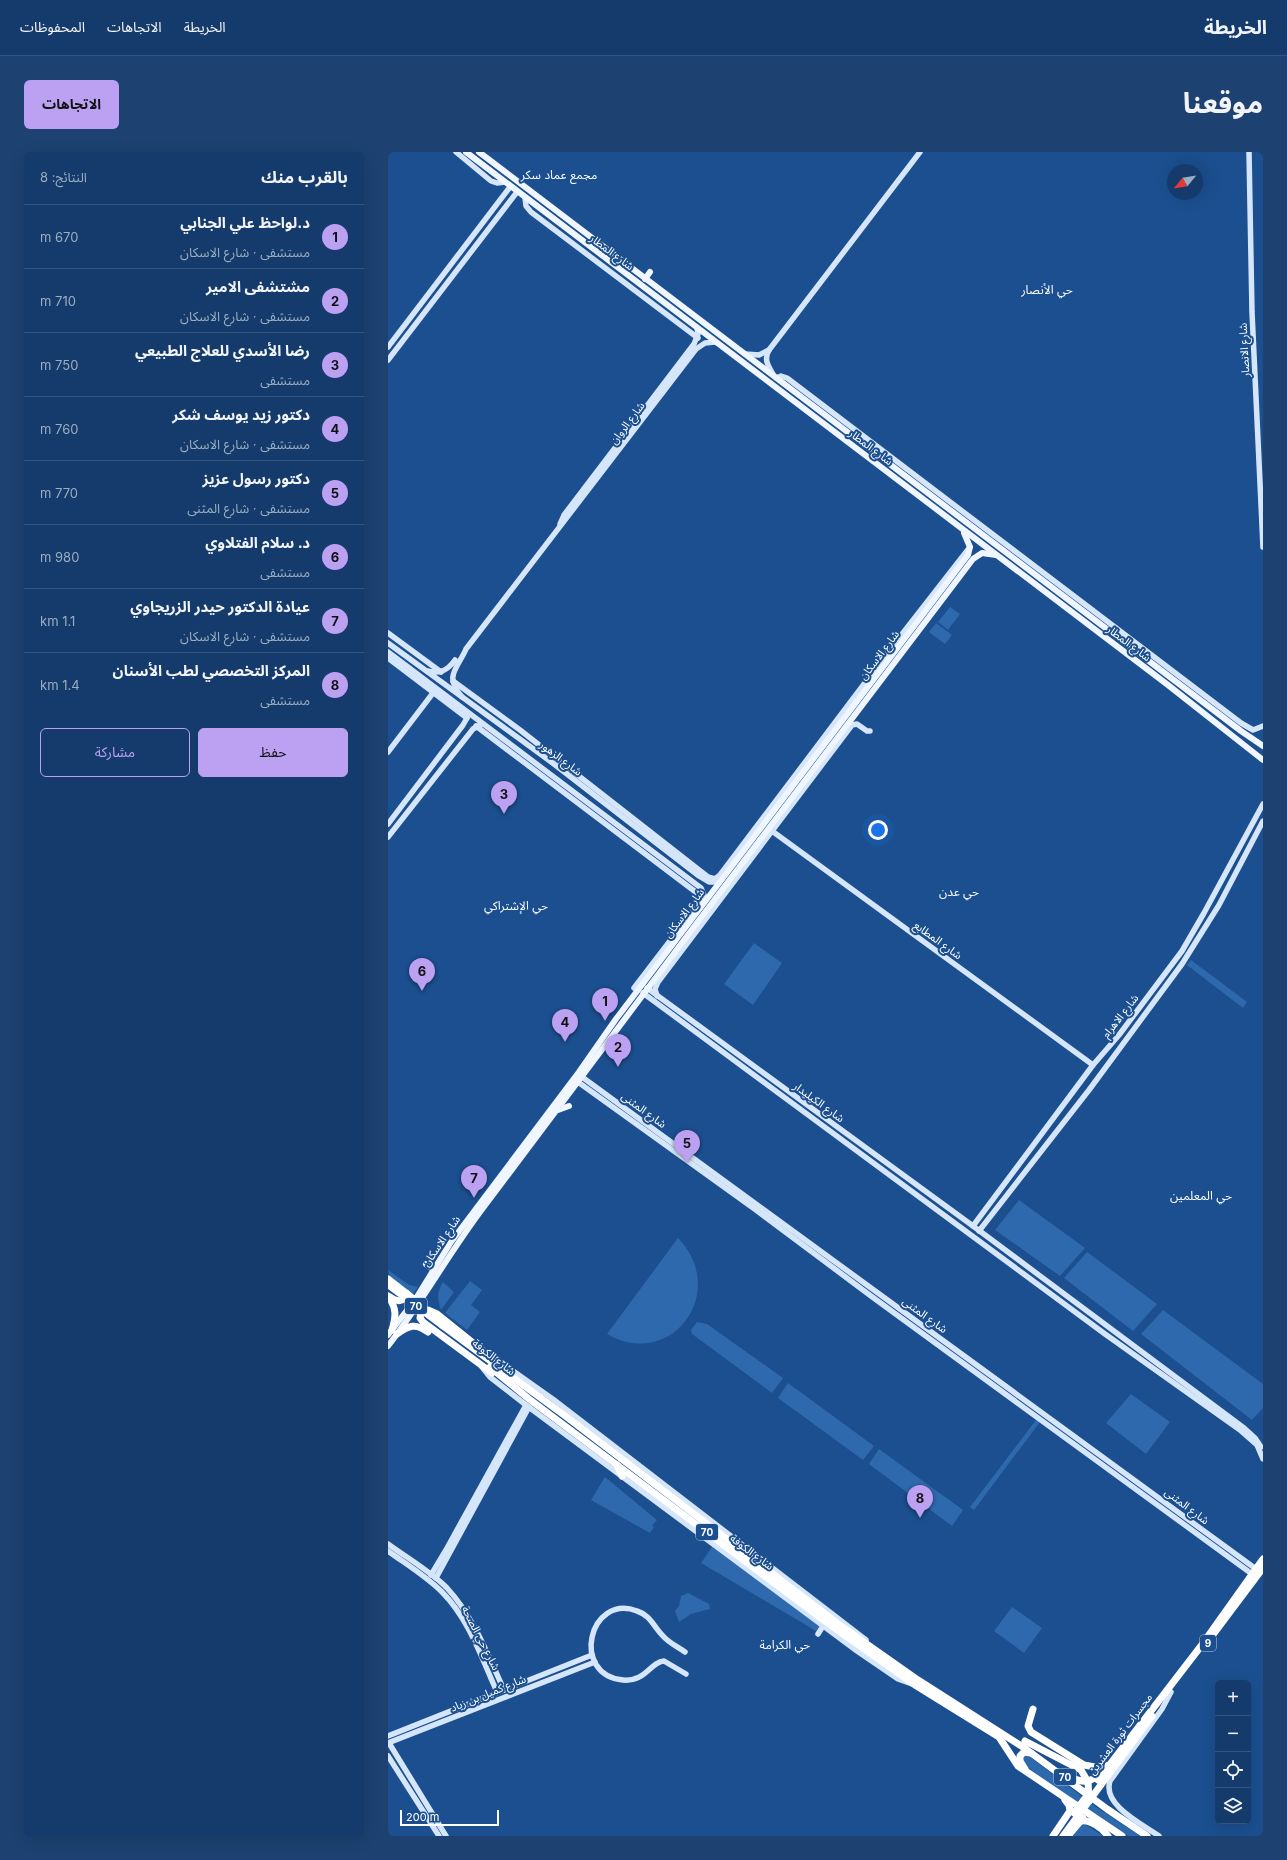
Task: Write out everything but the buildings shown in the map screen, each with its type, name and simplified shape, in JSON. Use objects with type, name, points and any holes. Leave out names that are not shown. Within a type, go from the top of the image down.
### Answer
[{"type":"highway","points":[[388,1285],[406,1293],[417,1301]]},
{"type":"highway","name":"شارع الكوفة","points":[[388,1285],[441,1328],[504,1375],[617,1464],[761,1566],[850,1640],[983,1723]]},
{"type":"highway","points":[[388,1296],[398,1301],[403,1300],[406,1293]]},
{"type":"highway","points":[[388,1296],[396,1311],[392,1333]]},
{"type":"highway","points":[[428,1310],[437,1314],[488,1354],[504,1375],[481,1365],[462,1352],[423,1322],[420,1318],[421,1313],[428,1310]]},
{"type":"highway","points":[[392,1333],[408,1326],[419,1326],[450,1348],[462,1352]]},
{"type":"highway","name":"شارع الكوفة","points":[[504,1375],[564,1416],[916,1682]]},
{"type":"highway","points":[[564,1416],[575,1416]]},
{"type":"highway","points":[[617,1464],[622,1476]]},
{"type":"highway","points":[[629,1466],[641,1467]]},
{"type":"highway","name":"9","points":[[1171,1692],[1257,1570],[1263,1559]]},
{"type":"highway","points":[[748,1570],[761,1566]]},
{"type":"highway","name":"9","points":[[1216,1623],[1257,1570]]},
{"type":"highway","points":[[833,1614],[837,1623]]},
{"type":"highway","points":[[1049,1764],[1075,1779],[1085,1782],[1096,1777],[1192,1650],[1216,1623]]},
{"type":"highway","name":"مجسرات ثورة العشرين","points":[[1057,1836],[1201,1646],[1216,1623]]},
{"type":"highway","points":[[850,1640],[857,1651]]},
{"type":"highway","name":"مجسرات ثورة العشرين","points":[[1063,1836],[1171,1692]]},
{"type":"highway","points":[[1033,1709],[1028,1726],[1031,1732],[1084,1766],[1095,1767],[1105,1765]]},
{"type":"highway","points":[[983,1723],[1025,1742],[1083,1772],[1089,1788],[1086,1805],[1069,1835]]},
{"type":"highway","name":"70","points":[[983,1723],[1049,1764],[1116,1816],[1145,1832]]},
{"type":"highway","name":"70","points":[[983,1723],[1001,1739],[1016,1764],[1062,1797],[1122,1836]]},
{"type":"highway","points":[[1031,1775],[1021,1764],[1019,1758],[1024,1752],[1036,1756]]},
{"type":"highway","points":[[1053,1836],[1070,1811],[1068,1802],[1062,1797]]},
{"type":"highway","points":[[1116,1816],[1122,1811]]},
{"type":"highway","points":[[1069,1835],[1068,1827],[1074,1813]]},
{"type":"highway","points":[[1069,1835],[1086,1816],[1091,1815],[1108,1836]]},
{"type":"highway","points":[[1081,1821],[1089,1821],[1100,1828]]},
{"type":"main road","points":[[456,152],[490,181],[497,183],[505,182]]},
{"type":"main road","name":"شارع المطار","points":[[479,152],[816,408],[1013,554],[1056,591],[1163,673],[1261,743]]},
{"type":"main road","points":[[920,152],[769,350],[766,361],[775,377],[781,376],[787,378],[1013,554],[1088,606],[1246,726],[1255,730],[1263,726]]},
{"type":"main road","name":"شارع الانصار","points":[[1249,152],[1252,312],[1263,547]]},
{"type":"main road","name":"شارع المطار","points":[[467,153],[696,328],[823,422],[1198,708],[1263,760]]},
{"type":"main road","points":[[388,347],[510,187]]},
{"type":"main road","points":[[388,360],[517,192]]},
{"type":"main road","points":[[502,198],[507,197],[508,203]]},
{"type":"main road","points":[[525,198],[526,206],[530,212],[698,338]]},
{"type":"main road","points":[[553,209],[557,203]]},
{"type":"main road","points":[[446,270],[453,275]]},
{"type":"main road","points":[[645,279],[650,272]]},
{"type":"main road","points":[[686,329],[690,323]]},
{"type":"main road","points":[[696,328],[698,338]]},
{"type":"main road","name":"شارع الروان","points":[[560,525],[564,516],[698,338]]},
{"type":"main road","name":"شارع الروان","points":[[441,672],[449,668],[466,649],[560,525],[568,518],[696,349],[705,343],[715,342]]},
{"type":"main road","points":[[745,354],[759,355],[769,350]]},
{"type":"main road","points":[[811,414],[815,412],[816,408]]},
{"type":"main road","points":[[823,422],[823,418],[827,416]]},
{"type":"main road","points":[[916,619],[970,547],[962,529]]},
{"type":"main road","name":"شارع الاسكان","points":[[960,571],[968,555],[970,547]]},
{"type":"main road","name":"شارع الاسكان","points":[[782,804],[793,781],[916,619],[960,571],[979,554],[996,555]]},
{"type":"main road","name":"شارع الاسكان","points":[[388,1346],[392,1333],[417,1301],[434,1270],[510,1162],[579,1072],[614,1018],[678,951],[699,924],[750,857],[782,804],[816,770],[952,590],[954,578]]},
{"type":"main road","points":[[1052,597],[1055,595],[1056,591]]},
{"type":"main road","points":[[1064,607],[1064,603],[1068,600]]},
{"type":"main road","points":[[1084,612],[1088,606]]},
{"type":"main road","points":[[388,633],[441,672]]},
{"type":"main road","points":[[389,643],[394,637]]},
{"type":"main road","name":"شارع الزهور","points":[[389,643],[561,770],[598,795],[643,829],[678,861],[706,881],[714,882],[722,879]]},
{"type":"main road","name":"شارع الروان","points":[[453,681],[454,669],[466,649]]},
{"type":"main road","name":"شارع الزهور","points":[[388,652],[416,676],[541,767],[703,890],[704,895],[702,906]]},
{"type":"main road","points":[[388,658],[416,676],[433,693],[467,718]]},
{"type":"main road","points":[[1163,673],[1168,667]]},
{"type":"main road","points":[[425,670],[441,672]]},
{"type":"main road","points":[[453,681],[462,696]]},
{"type":"main road","points":[[453,681],[520,730],[598,795]]},
{"type":"main road","points":[[388,752],[433,693]]},
{"type":"main road","points":[[465,711],[467,718]]},
{"type":"main road","points":[[388,824],[467,718]]},
{"type":"main road","points":[[388,837],[458,747],[476,726],[483,724]]},
{"type":"main road","points":[[506,729],[511,724]]},
{"type":"main road","points":[[750,857],[772,831],[816,770],[852,725],[857,724],[867,732],[870,731]]},
{"type":"main road","points":[[476,726],[698,893],[699,903],[686,924]]},
{"type":"main road","points":[[526,744],[530,738]]},
{"type":"main road","points":[[450,742],[458,747]]},
{"type":"main road","points":[[1253,752],[1254,746],[1261,743]]},
{"type":"main road","points":[[541,767],[547,766],[547,759]]},
{"type":"main road","points":[[555,778],[556,771],[561,770]]},
{"type":"main road","points":[[759,826],[793,781]]},
{"type":"main road","name":"شارع الاهرام","points":[[973,1226],[1093,1065],[1119,1035],[1182,951],[1263,804]]},
{"type":"main road","name":"شارع الاسكان","points":[[460,1234],[483,1212],[580,1079],[686,924],[702,906],[722,879],[731,863],[759,826],[774,815]]},
{"type":"main road","name":"شارع الاهرام","points":[[980,1231],[1120,1047],[1192,949],[1219,904],[1263,821]]},
{"type":"main road","points":[[643,829],[710,878],[718,878],[731,863]]},
{"type":"main road","name":"شارع المطابع","points":[[772,831],[1093,1065]]},
{"type":"main road","points":[[1246,837],[1248,841],[1253,841]]},
{"type":"main road","points":[[1242,844],[1246,844],[1249,848]]},
{"type":"main road","points":[[665,861],[674,866],[678,861]]},
{"type":"main road","points":[[655,998],[657,984],[678,951]]},
{"type":"main road","name":"شارع الكيليدار","points":[[640,990],[655,998],[857,1141],[1171,1374]]},
{"type":"main road","name":"شارع الكيليدار","points":[[655,998],[974,1238],[1240,1430],[1257,1445],[1263,1458]]},
{"type":"main road","points":[[1119,1035],[1120,1038],[1125,1040]]},
{"type":"main road","points":[[1113,1042],[1117,1043],[1120,1047]]},
{"type":"main road","name":"شارع المثنى","points":[[580,1079],[855,1280],[1100,1454],[1257,1570]]},
{"type":"main road","points":[[556,1111],[569,1106]]},
{"type":"main road","points":[[817,1121],[822,1120],[820,1115]]},
{"type":"main road","points":[[1047,1127],[1050,1132],[1056,1132]]},
{"type":"main road","points":[[833,1133],[832,1129],[835,1128],[852,1140],[857,1141]]},
{"type":"main road","points":[[1042,1134],[1048,1134],[1050,1140]]},
{"type":"main road","points":[[536,1147],[537,1136]]},
{"type":"main road","points":[[510,1162],[511,1152]]},
{"type":"main road","points":[[992,1200],[999,1206]]},
{"type":"main road","name":"شارع الاسكان","points":[[417,1301],[427,1293],[453,1244]]},
{"type":"main road","points":[[426,1264],[434,1270]]},
{"type":"main road","name":"شارع المثنى","points":[[862,1285],[1096,1461],[1257,1570]]},
{"type":"main road","points":[[427,1293],[433,1297]]},
{"type":"main road","points":[[1140,1359],[1144,1358],[1143,1353]]},
{"type":"main road","points":[[488,1354],[509,1367],[641,1467],[761,1566],[833,1614],[878,1649],[911,1671],[916,1682]]},
{"type":"main road","points":[[481,1365],[490,1377],[528,1406],[857,1651],[898,1679],[916,1682]]},
{"type":"main road","points":[[1153,1368],[1153,1365],[1155,1365],[1171,1374],[1244,1428],[1259,1443],[1263,1451]]},
{"type":"main road","points":[[433,1577],[528,1406]]},
{"type":"main road","points":[[1096,1461],[1100,1459],[1100,1454]]},
{"type":"main road","points":[[1106,1468],[1106,1463],[1110,1462]]},
{"type":"main road","name":"شارع حي الصحة","points":[[388,1544],[433,1577],[447,1589],[460,1605],[480,1638],[504,1690]]},
{"type":"main road","name":"شارع حي الصحة","points":[[388,1551],[443,1592],[456,1610],[478,1648],[497,1692]]},
{"type":"main road","points":[[686,1652],[666,1640],[644,1614],[626,1609],[608,1614],[598,1623],[591,1636],[592,1655],[595,1662],[608,1675],[624,1680],[642,1676],[659,1662],[664,1661],[686,1674]]},
{"type":"main road","points":[[818,1634],[823,1626]]},
{"type":"main road","points":[[473,1639],[477,1641],[480,1638]]},
{"type":"main road","points":[[478,1648],[480,1644],[484,1646]]},
{"type":"main road","name":"شارع كميل بن زياد","points":[[388,1736],[592,1655]]},
{"type":"main road","name":"شارع كميل بن زياد","points":[[388,1743],[595,1662]]},
{"type":"main road","points":[[535,1678],[533,1682],[537,1685]]},
{"type":"main road","points":[[524,1683],[526,1684],[525,1690]]},
{"type":"main road","points":[[1159,1836],[1145,1832],[1122,1811],[1108,1793],[1108,1787],[1110,1780],[1162,1709],[1171,1692]]},
{"type":"main road","points":[[388,1743],[436,1827],[439,1836]]},
{"type":"main road","points":[[388,1756],[436,1827],[446,1836]]},
{"type":"shaded area","points":[[950,607],[960,614],[948,630],[938,622]]},
{"type":"shaded area","points":[[936,623],[952,635],[945,644],[929,632]]},
{"type":"shaded area","points":[[754,943],[782,963],[753,1005],[724,984]]},
{"type":"shaded area","points":[[1191,960],[1247,1002],[1243,1008],[1187,965]]},
{"type":"shaded area","points":[[1019,1200],[1085,1248],[1060,1276],[995,1230]]},
{"type":"shaded area","points":[[678,1238],[693,1259],[698,1281],[695,1302],[686,1320],[671,1334],[652,1342],[631,1343],[607,1334]]},
{"type":"shaded area","points":[[1087,1252],[1157,1304],[1133,1331],[1064,1278]]},
{"type":"shaded area","points":[[388,1270],[409,1285],[418,1287],[412,1295],[390,1277]]},
{"type":"shaded area","points":[[470,1281],[482,1290],[471,1305],[480,1312],[467,1330],[445,1313]]},
{"type":"shaded area","points":[[443,1282],[454,1292],[441,1310],[438,1296]]},
{"type":"shaded area","points":[[1163,1310],[1263,1384],[1263,1408],[1252,1420],[1141,1334]]},
{"type":"shaded area","points":[[697,1322],[707,1324],[783,1378],[772,1393],[692,1334],[691,1330]]},
{"type":"shaded area","points":[[788,1383],[874,1446],[863,1460],[778,1398]]},
{"type":"shaded area","points":[[1131,1394],[1170,1422],[1146,1454],[1106,1423]]},
{"type":"shaded area","points":[[1036,1420],[1040,1422],[974,1510],[970,1507]]},
{"type":"shaded area","points":[[879,1449],[963,1510],[952,1526],[869,1464]]},
{"type":"shaded area","points":[[605,1477],[657,1520],[652,1526],[654,1527],[650,1533],[591,1500]]},
{"type":"shaded area","points":[[712,1547],[820,1626],[816,1631],[701,1563]]},
{"type":"shaded area","points":[[688,1593],[709,1604],[710,1609],[691,1614],[679,1622],[675,1611],[679,1606],[681,1596]]},
{"type":"shaded area","points":[[1012,1607],[1042,1628],[1024,1653],[994,1631]]},
{"type":"shaded area","points":[[1026,1754],[1096,1807],[1140,1836],[1128,1836],[1045,1781],[1022,1761],[1023,1755]]},
{"type":"shaded area","points":[[1083,1823],[1103,1836],[1073,1836]]},
{"type":"place","name":"رضا الأسدي للعلاج الطبيعي","points":[[504,814]]},
{"type":"place","name":"د. سلام الفتلاوي","points":[[422,991]]},
{"type":"place","name":"د.لواحظ علي الجنابي","points":[[605,1021]]},
{"type":"place","name":"دكتور زيد يوسف شكر","points":[[565,1042]]},
{"type":"place","name":"مشتشفى الامير","points":[[618,1067]]},
{"type":"place","name":"دكتور رسول عزيز","points":[[687,1163]]},
{"type":"place","name":"عيادة الدكتور حيدر الزريجاوي","points":[[474,1198]]},
{"type":"place","name":"المركز التخصصي لطب الأسنان","points":[[920,1518]]},
{"type":"district","name":"مجمع عماد سكر","points":[[559,174]]},
{"type":"district","name":"حي الأنصار","points":[[1047,289]]},
{"type":"district","name":"حي عدن","points":[[959,891]]},
{"type":"district","name":"حي الإشتراكي","points":[[516,905]]},
{"type":"district","name":"حي المعلمین","points":[[1201,1195]]},
{"type":"district","name":"حي الكرامة","points":[[785,1644]]}]
